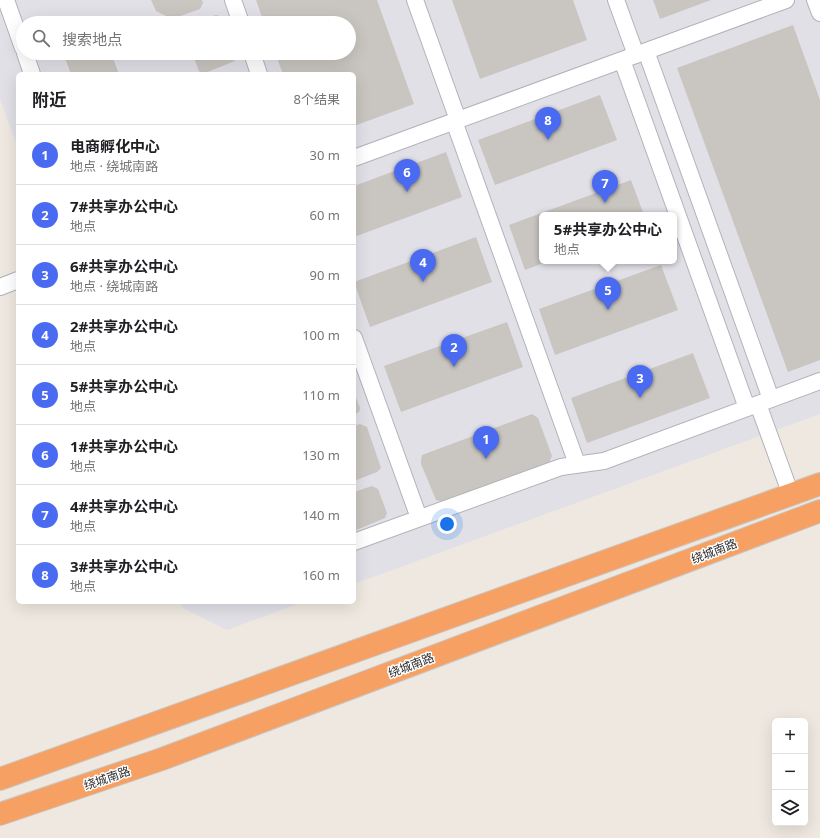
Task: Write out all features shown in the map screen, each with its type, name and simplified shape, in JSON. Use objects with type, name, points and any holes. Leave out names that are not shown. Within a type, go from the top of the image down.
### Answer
[{"type":"highway","points":[[0,779],[820,484]]},
{"type":"highway","name":"绕城南路","points":[[0,814],[162,759],[820,511]]},
{"type":"lane","points":[[6,0],[16,28]]},
{"type":"lane","points":[[233,0],[239,16]]},
{"type":"lane","points":[[415,0],[577,464]]},
{"type":"lane","points":[[616,0],[634,55],[791,495]]},
{"type":"lane","points":[[356,157],[786,0]]},
{"type":"lane","points":[[815,0],[820,13]]},
{"type":"lane","points":[[634,55],[759,404]]},
{"type":"lane","points":[[27,60],[31,72]]},
{"type":"lane","points":[[254,60],[258,72]]},
{"type":"lane","points":[[0,287],[16,281]]},
{"type":"lane","points":[[356,344],[419,518]]},
{"type":"lane","points":[[356,541],[561,467],[604,461],[820,382]]},
{"type":"shaded area","points":[[0,0],[820,0],[820,414],[356,583],[356,72],[16,72],[16,143],[0,99]]},
{"type":"shaded area","points":[[182,604],[298,604],[227,630],[183,608]]},
{"type":"building","points":[[151,0],[202,0],[203,3],[200,9],[180,16],[166,16],[156,11]]},
{"type":"building","points":[[256,0],[377,0],[414,104],[356,125],[356,72],[282,72],[278,60],[356,60],[356,16],[262,16]]},
{"type":"building","points":[[452,0],[573,0],[587,40],[480,79]]},
{"type":"building","points":[[653,0],[711,0],[660,19]]},
{"type":"building","points":[[793,25],[820,100],[820,360],[788,372],[677,68]]},
{"type":"building","points":[[66,60],[114,60],[118,72],[70,72]]},
{"type":"building","points":[[195,60],[235,61],[208,72],[199,71]]},
{"type":"building","points":[[600,95],[617,140],[495,185],[478,140]]},
{"type":"building","points":[[446,152],[462,197],[356,236],[356,185]]},
{"type":"building","points":[[631,180],[643,212],[544,212]]},
{"type":"building","points":[[539,214],[539,264],[541,264],[525,270],[509,225]]},
{"type":"building","points":[[476,237],[492,282],[370,327],[356,288],[356,281]]},
{"type":"building","points":[[661,265],[678,310],[555,355],[539,309]]},
{"type":"building","points":[[507,322],[523,367],[401,412],[384,366]]},
{"type":"building","points":[[693,353],[710,398],[587,443],[571,398]]},
{"type":"building","points":[[356,397],[360,408],[359,412],[356,414]]},
{"type":"building","points":[[532,414],[538,418],[552,456],[549,463],[442,502],[436,500],[421,464],[422,455]]},
{"type":"building","points":[[360,424],[367,427],[381,468],[377,472],[356,480],[356,425]]},
{"type":"building","points":[[372,486],[378,489],[387,513],[385,518],[356,530],[356,491]]},
{"type":"place","name":"3#共享办公中心","points":[[548,140]]},
{"type":"place","name":"1#共享办公中心","points":[[407,192]]},
{"type":"place","name":"4#共享办公中心","points":[[605,203]]},
{"type":"place","name":"2#共享办公中心","points":[[423,282]]},
{"type":"place","name":"5#共享办公中心","points":[[608,310]]},
{"type":"place","name":"7#共享办公中心","points":[[454,367]]},
{"type":"place","name":"6#共享办公中心","points":[[640,398]]},
{"type":"place","name":"电商孵化中心","points":[[486,459]]}]
